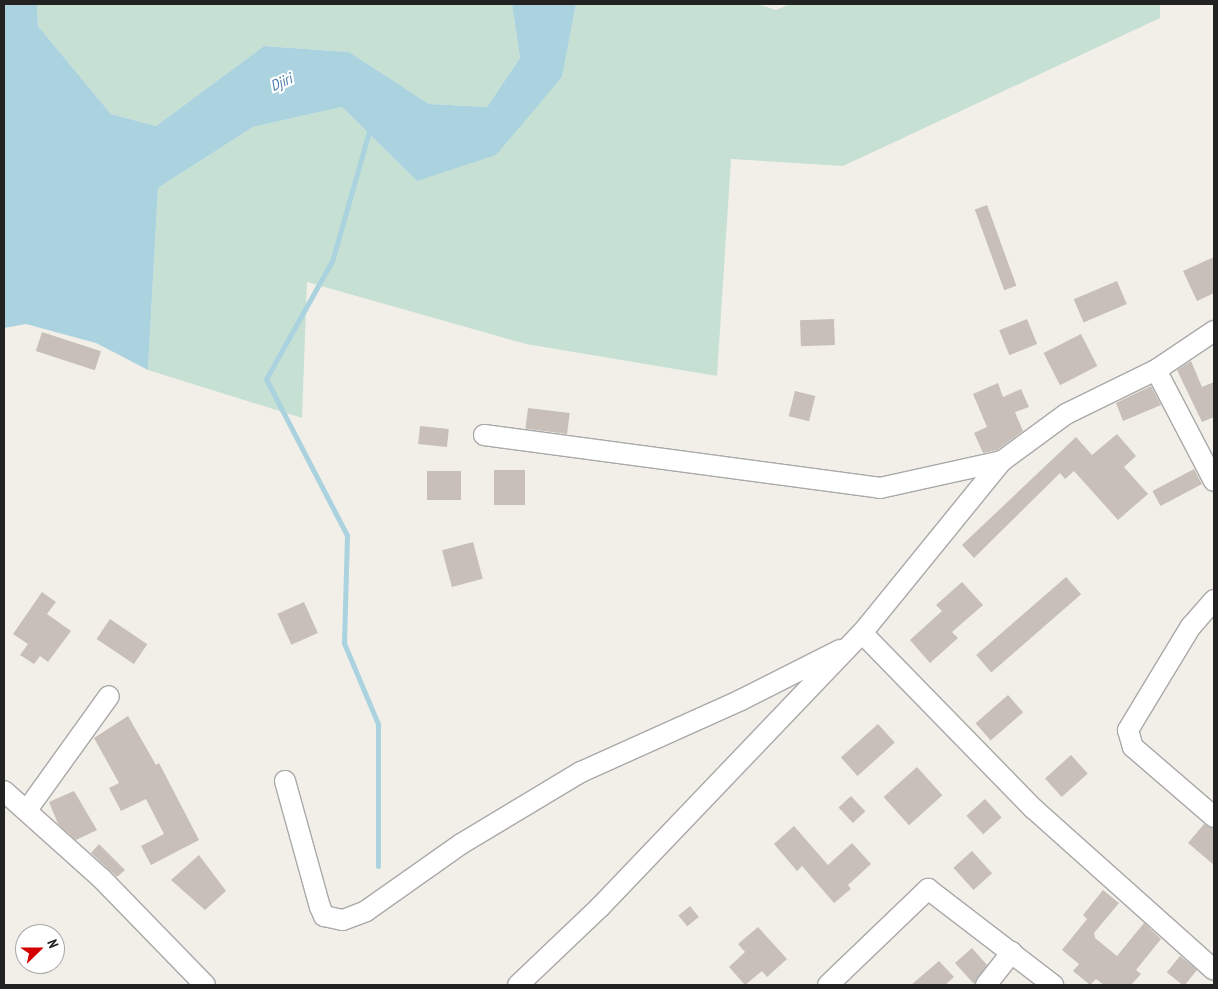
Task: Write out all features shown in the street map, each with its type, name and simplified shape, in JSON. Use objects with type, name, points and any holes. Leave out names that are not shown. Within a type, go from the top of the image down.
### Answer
[{"type":"street","points":[[518,985],[600,907],[862,633],[1002,461],[1066,414],[1156,370],[1214,331]]},
{"type":"street","points":[[1156,370],[1214,481]]},
{"type":"street","points":[[484,435],[880,488],[1002,461]]},
{"type":"street","points":[[1214,600],[1190,626],[1128,730],[1133,747],[1214,816]]},
{"type":"street","points":[[862,633],[1034,810],[1214,970]]},
{"type":"street","points":[[286,781],[320,907],[324,916],[343,920],[366,911],[462,844],[581,772],[848,647]]},
{"type":"street","points":[[27,810],[109,696]]},
{"type":"street","points":[[4,791],[115,892],[205,985]]},
{"type":"street","points":[[828,985],[928,889],[1053,985]]},
{"type":"street","points":[[986,985],[1012,952]]},
{"type":"green space","points":[[37,4],[512,4],[520,58],[487,107],[429,104],[349,52],[264,46],[156,126],[111,114],[38,26]]},
{"type":"green space","points":[[576,4],[757,4],[776,10],[790,4],[1160,4],[1160,18],[843,166],[731,159],[717,376],[526,344],[307,282],[302,418],[148,370],[158,188],[253,127],[342,107],[417,181],[562,77]]},
{"type":"water","name":"Djiri","points":[[4,4],[37,4],[38,26],[111,114],[156,126],[264,46],[349,52],[429,104],[487,107],[520,58],[512,4],[576,4],[562,77],[496,155],[417,181],[342,107],[253,127],[158,188],[148,370],[96,343],[26,324],[4,328]]},
{"type":"building","points":[[987,205],[1016,286],[1004,290],[975,209]]},
{"type":"building","points":[[1214,257],[1214,293],[1197,301],[1183,271]]},
{"type":"building","points":[[1117,281],[1127,304],[1084,322],[1074,299]]},
{"type":"building","points":[[834,319],[835,345],[801,346],[800,320]]},
{"type":"building","points":[[1027,319],[1037,344],[1009,355],[999,330]]},
{"type":"building","points":[[42,332],[101,351],[95,370],[36,351]]},
{"type":"building","points":[[1081,334],[1097,366],[1060,385],[1044,353]]},
{"type":"building","points":[[1191,361],[1202,387],[1214,382],[1214,417],[1202,422],[1177,370]]},
{"type":"building","points":[[998,383],[1003,397],[1021,389],[1029,407],[1015,412],[1023,431],[997,450],[983,453],[974,433],[987,427],[973,394]]},
{"type":"building","points":[[1151,386],[1161,405],[1123,421],[1116,403]]},
{"type":"building","points":[[795,391],[815,396],[809,421],[789,416]]},
{"type":"building","points":[[528,408],[570,413],[567,434],[525,429]]},
{"type":"building","points":[[420,426],[449,429],[447,447],[418,444]]},
{"type":"building","points":[[1117,434],[1136,456],[1124,467],[1148,494],[1118,520],[1074,471],[1065,479],[1060,473],[974,558],[962,545],[1076,437],[1092,455]]},
{"type":"building","points":[[1194,469],[1202,484],[1160,506],[1153,491]]},
{"type":"building","points":[[494,470],[525,470],[525,505],[494,505]]},
{"type":"building","points":[[427,471],[461,471],[461,500],[427,500]]},
{"type":"building","points":[[473,542],[483,579],[452,587],[442,550]]},
{"type":"building","points":[[1066,577],[1081,594],[991,672],[976,655]]},
{"type":"building","points":[[962,582],[983,605],[952,632],[958,638],[930,663],[910,640],[942,611],[936,605]]},
{"type":"building","points":[[42,592],[56,602],[47,614],[71,631],[48,662],[40,656],[34,664],[20,655],[28,644],[13,634]]},
{"type":"building","points":[[304,602],[318,633],[291,645],[278,614]]},
{"type":"building","points":[[110,619],[147,644],[134,664],[97,639]]},
{"type":"building","points":[[1008,695],[1023,712],[991,741],[976,723]]},
{"type":"building","points":[[128,716],[156,765],[159,763],[199,840],[151,865],[141,846],[164,834],[146,799],[121,811],[109,788],[119,783],[94,738]]},
{"type":"building","points":[[878,724],[895,743],[858,776],[841,757]]},
{"type":"building","points":[[1071,755],[1088,774],[1062,797],[1045,778]]},
{"type":"building","points":[[917,767],[942,795],[909,825],[884,797]]},
{"type":"building","points":[[74,791],[97,830],[76,840],[58,824],[49,802]]},
{"type":"building","points":[[851,796],[865,811],[853,823],[839,808]]},
{"type":"building","points":[[985,799],[1002,818],[983,834],[966,816]]},
{"type":"building","points":[[1204,824],[1214,829],[1214,865],[1188,843]]},
{"type":"building","points":[[794,826],[828,865],[852,843],[871,864],[848,885],[851,889],[834,903],[802,866],[797,871],[774,844]]},
{"type":"building","points":[[99,844],[125,870],[117,877],[91,853]]},
{"type":"building","points":[[972,851],[992,873],[973,890],[953,868]]},
{"type":"building","points":[[199,855],[226,891],[205,910],[171,880]]},
{"type":"building","points":[[1103,890],[1119,903],[1094,933],[1095,938],[1117,956],[1144,923],[1161,939],[1136,970],[1141,974],[1131,985],[1104,985],[1096,979],[1090,985],[1073,971],[1079,964],[1062,950],[1087,919],[1083,915]]},
{"type":"building","points":[[690,906],[699,917],[687,926],[678,915]]},
{"type":"building","points":[[758,927],[787,959],[767,977],[762,971],[745,985],[729,967],[745,952],[738,944]]},
{"type":"building","points":[[972,948],[987,965],[974,984],[955,963]]},
{"type":"building","points":[[1180,956],[1197,970],[1185,985],[1167,972]]},
{"type":"building","points":[[939,961],[954,977],[945,985],[911,985]]},
{"type":"waterway","points":[[370,128],[332,261],[266,379],[347,535],[344,643],[378,724],[378,866]]}]
